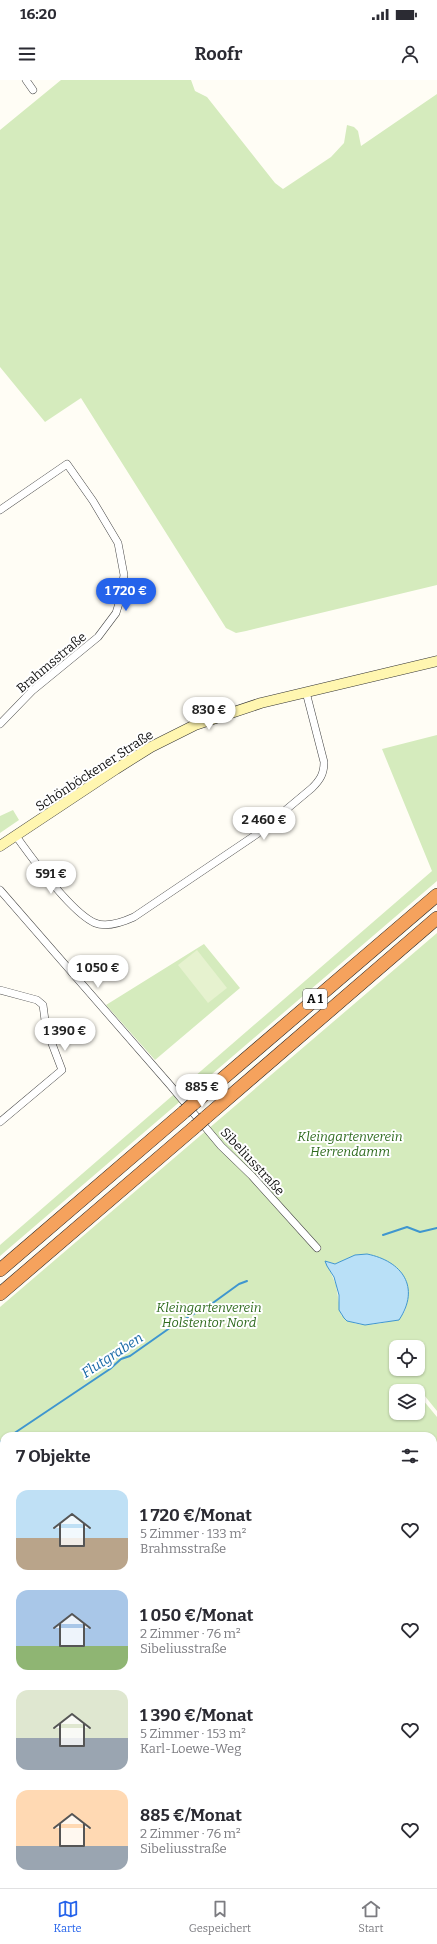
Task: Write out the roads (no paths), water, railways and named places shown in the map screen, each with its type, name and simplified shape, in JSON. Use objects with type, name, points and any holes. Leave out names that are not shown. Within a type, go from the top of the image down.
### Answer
[{"type":"highway","name":"A 1","points":[[0,1270],[437,895]]},
{"type":"highway","name":"A 1","points":[[0,1294],[437,918]]},
{"type":"main road","name":"Schönböckener Straße","points":[[0,846],[116,769],[153,746],[195,724],[237,710],[306,692],[437,661]]},
{"type":"street","points":[[26,80],[33,90]]},
{"type":"street","name":"Brahmsstraße","points":[[0,510],[67,464],[93,501],[118,543],[124,575],[120,600],[116,613],[98,638],[32,691],[0,724]]},
{"type":"street","points":[[16,836],[51,882],[84,915],[95,923],[106,924],[123,922],[134,917],[247,841],[312,788],[320,779],[324,771],[324,762],[306,692]]},
{"type":"street","name":"Sibeliusstraße","points":[[0,890],[170,1085],[221,1146],[252,1176],[317,1248]]},
{"type":"street","points":[[0,990],[37,1000],[43,1005],[46,1028],[62,1070],[0,1122]]},
{"type":"water","points":[[367,1254],[379,1257],[390,1263],[398,1269],[404,1277],[408,1286],[408,1297],[405,1308],[399,1320],[365,1325],[347,1321],[339,1310],[339,1295],[334,1277],[325,1261],[335,1264],[355,1255]]},
{"type":"waterway","name":"Flutgraben","points":[[383,1235],[407,1227],[420,1232],[437,1228]]},
{"type":"waterway","name":"Flutgraben","points":[[16,1432],[110,1369],[121,1359],[130,1356],[174,1325],[210,1305],[239,1284],[247,1281]]},
{"type":"park label","name":"Kleingartenverein Herrendamm","points":[[350,1144]]},
{"type":"park label","name":"Kleingartenverein Holstentor Nord","points":[[209,1314]]}]
